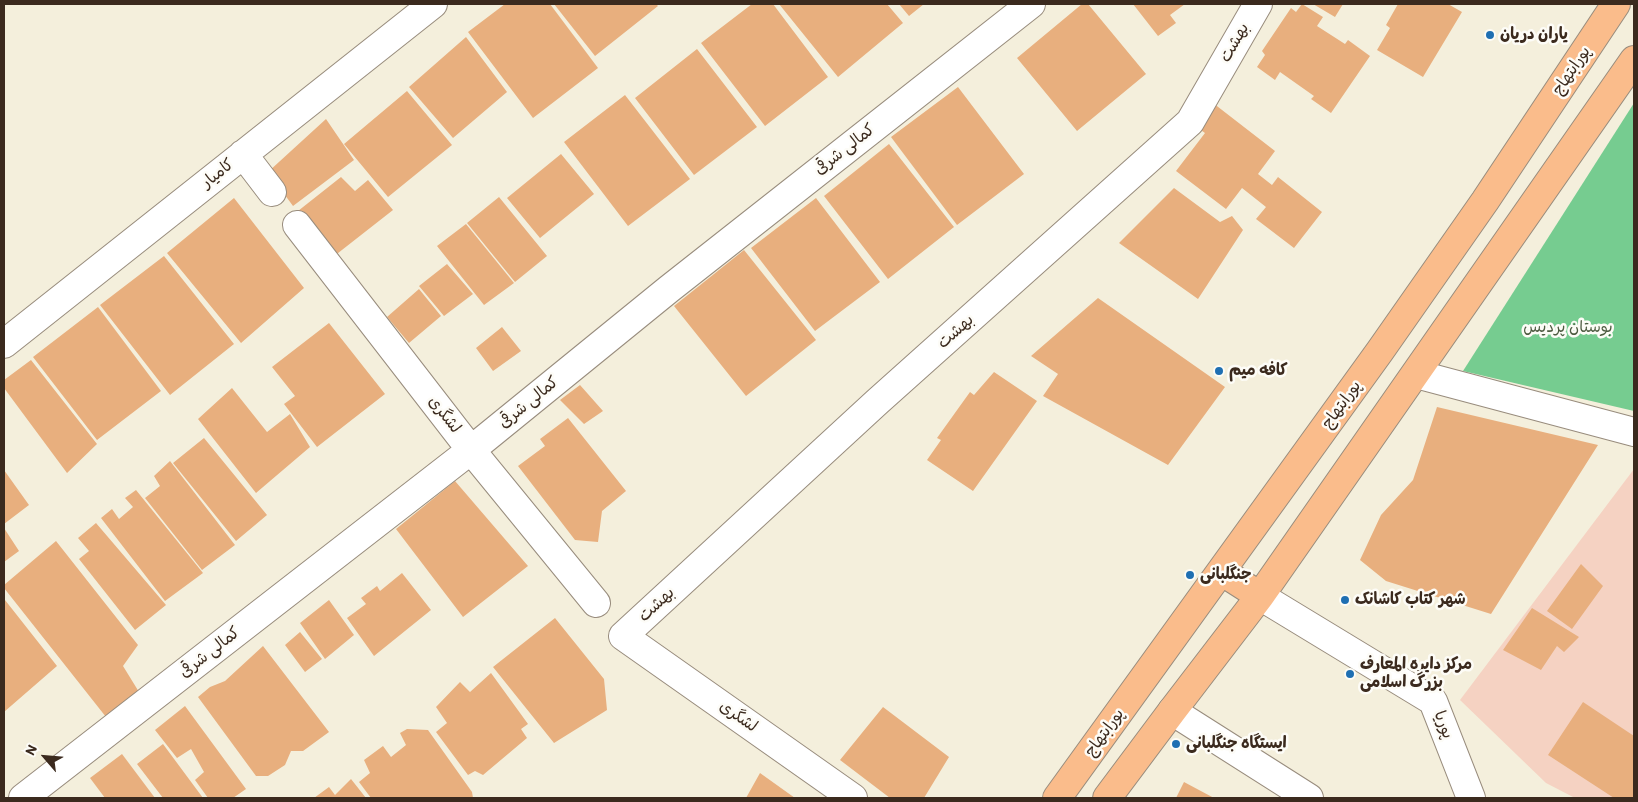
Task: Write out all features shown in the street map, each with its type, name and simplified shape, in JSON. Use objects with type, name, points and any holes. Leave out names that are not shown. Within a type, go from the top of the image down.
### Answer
[{"type":"main road","name":"پورابتهاج","points":[[1057,798],[1380,351],[1485,201],[1615,7]]},
{"type":"main road","points":[[1107,798],[1260,596],[1416,374],[1516,226],[1634,60]]},
{"type":"main road","points":[[1380,351],[1416,374]]},
{"type":"main road","points":[[1221,571],[1260,596]]},
{"type":"street","name":"کامیار","points":[[4,344],[433,4]]},
{"type":"street","name":"کمالی شرقی","points":[[23,798],[471,450],[669,289],[1032,4]]},
{"type":"street","name":"بهشت","points":[[623,636],[885,395],[1190,122],[1258,4]]},
{"type":"street","points":[[243,154],[272,192]]},
{"type":"street","name":"لشگری","points":[[297,225],[471,450],[596,603]]},
{"type":"street","points":[[1416,374],[1634,432]]},
{"type":"street","name":"پوریا","points":[[1260,596],[1433,700],[1471,798]]},
{"type":"street","name":"لشگری","points":[[623,636],[853,798]]},
{"type":"street","points":[[1172,711],[1309,798]]},
{"type":"shaded area","points":[[1634,469],[1634,798],[1575,798],[1546,783],[1460,700]]},
{"type":"green space","name":"بوستان پردیس","points":[[1634,103],[1634,411],[1463,371]]},
{"type":"building","points":[[505,4],[550,4],[598,68],[533,118],[468,32]]},
{"type":"building","points":[[554,4],[656,4],[658,6],[595,56]]},
{"type":"building","points":[[752,4],[773,4],[828,77],[765,126],[701,43]]},
{"type":"building","points":[[779,4],[887,4],[903,23],[838,77]]},
{"type":"building","points":[[899,4],[924,4],[909,16]]},
{"type":"building","points":[[1082,4],[1088,4],[1146,74],[1077,131],[1017,58]]},
{"type":"building","points":[[1133,4],[1185,4],[1170,15],[1176,23],[1158,36]]},
{"type":"building","points":[[1302,4],[1323,17],[1317,26],[1345,44],[1348,40],[1370,56],[1331,113],[1311,99],[1314,96],[1280,72],[1275,80],[1257,67],[1265,55],[1262,51],[1291,8],[1296,12]]},
{"type":"building","points":[[1313,4],[1343,4],[1335,17]]},
{"type":"building","points":[[1398,4],[1448,4],[1462,12],[1423,77],[1377,50],[1390,28],[1386,25]]},
{"type":"building","points":[[466,37],[507,92],[453,138],[409,87]]},
{"type":"building","points":[[697,49],[757,127],[694,175],[635,98]]},
{"type":"building","points":[[958,87],[1024,174],[957,225],[891,137]]},
{"type":"building","points":[[407,91],[452,145],[388,197],[344,144]]},
{"type":"building","points":[[625,95],[690,179],[628,226],[564,142]]},
{"type":"building","points":[[1213,103],[1275,151],[1258,174],[1272,185],[1278,177],[1322,212],[1294,248],[1256,219],[1266,207],[1242,188],[1226,209],[1176,171],[1205,133],[1195,126]]},
{"type":"building","points":[[326,119],[354,160],[293,206],[268,172]]},
{"type":"building","points":[[889,144],[954,227],[888,279],[824,196]]},
{"type":"building","points":[[561,154],[594,194],[540,238],[507,198]]},
{"type":"building","points":[[341,177],[355,191],[368,180],[393,210],[333,257],[298,211]]},
{"type":"building","points":[[1174,188],[1220,222],[1232,216],[1243,230],[1198,299],[1119,243]]},
{"type":"building","points":[[499,197],[547,256],[515,282],[467,223]]},
{"type":"building","points":[[234,198],[304,288],[241,343],[167,253]]},
{"type":"building","points":[[816,198],[880,282],[815,331],[751,248]]},
{"type":"building","points":[[466,224],[514,283],[484,305],[437,246]]},
{"type":"building","points":[[744,250],[816,340],[746,396],[674,306]]},
{"type":"building","points":[[164,256],[234,344],[170,395],[100,305]]},
{"type":"building","points":[[447,264],[473,294],[444,316],[419,286]]},
{"type":"building","points":[[419,289],[441,316],[409,343],[387,317]]},
{"type":"building","points":[[1098,298],[1225,387],[1168,465],[1043,396],[1058,374],[1031,356]]},
{"type":"building","points":[[98,307],[161,391],[97,440],[33,357]]},
{"type":"building","points":[[329,323],[385,394],[317,447],[284,404],[295,396],[272,367]]},
{"type":"building","points":[[502,327],[521,351],[493,371],[476,348]]},
{"type":"building","points":[[31,360],[97,444],[67,473],[4,388],[4,380]]},
{"type":"building","points":[[994,372],[1037,401],[973,491],[927,460],[941,440],[937,438],[970,392],[974,395]]},
{"type":"building","points":[[580,385],[603,411],[584,424],[560,400]]},
{"type":"building","points":[[232,388],[267,432],[290,414],[310,447],[256,493],[198,419]]},
{"type":"building","points":[[1437,407],[1598,445],[1491,614],[1386,581],[1360,560],[1381,515],[1413,480]]},
{"type":"building","points":[[568,418],[626,491],[602,511],[598,542],[575,540],[518,466],[545,446],[540,439]]},
{"type":"building","points":[[204,438],[267,515],[236,541],[173,463]]},
{"type":"building","points":[[170,461],[235,545],[202,570],[145,498],[160,486],[154,476]]},
{"type":"building","points":[[4,470],[29,505],[4,524]]},
{"type":"building","points":[[455,481],[528,566],[463,617],[396,529]]},
{"type":"building","points":[[136,490],[203,573],[165,601],[101,518],[112,509],[119,519],[133,507],[125,498]]},
{"type":"building","points":[[96,523],[166,605],[135,630],[79,559],[89,551],[78,538]]},
{"type":"building","points":[[4,528],[19,551],[4,562]]},
{"type":"building","points":[[56,541],[138,645],[123,666],[139,692],[106,717],[4,588],[4,585]]},
{"type":"building","points":[[1581,564],[1603,586],[1572,629],[1547,611]]},
{"type":"building","points":[[402,573],[431,610],[374,656],[347,618],[366,604],[361,598],[377,586],[380,591]]},
{"type":"building","points":[[5,600],[57,666],[4,712],[4,602]]},
{"type":"building","points":[[329,600],[354,635],[325,659],[300,623]]},
{"type":"building","points":[[1532,608],[1579,637],[1564,652],[1557,646],[1541,670],[1503,650]]},
{"type":"building","points":[[555,618],[604,679],[607,710],[554,743],[493,667]]},
{"type":"building","points":[[300,632],[322,659],[305,672],[285,645]]},
{"type":"building","points":[[263,646],[329,732],[303,751],[291,751],[285,765],[268,776],[256,776],[198,697],[210,687],[225,681]]},
{"type":"building","points":[[491,673],[528,724],[521,729],[527,738],[483,775],[475,771],[468,775],[436,732],[447,723],[436,707],[460,682],[470,692]]},
{"type":"building","points":[[1583,702],[1634,736],[1634,798],[1614,798],[1548,755]]},
{"type":"building","points":[[185,706],[246,789],[233,798],[208,798],[195,780],[204,772],[191,749],[177,758],[155,730]]},
{"type":"building","points":[[883,707],[949,757],[924,798],[890,798],[840,760]]},
{"type":"building","points":[[407,729],[428,730],[472,792],[473,798],[371,798],[359,782],[370,773],[364,760],[383,746],[391,757],[406,745],[400,733]]},
{"type":"building","points":[[163,744],[203,798],[163,798],[137,764]]},
{"type":"building","points":[[122,754],[155,798],[105,798],[90,778]]},
{"type":"building","points":[[760,773],[795,798],[746,798]]},
{"type":"building","points":[[351,779],[366,798],[314,798],[329,787],[335,795]]},
{"type":"building","points":[[1184,782],[1214,798],[1176,798]]},
{"type":"place","name":"یاران دریان","points":[[1490,35]]},
{"type":"place","name":"کافه میم","points":[[1219,371]]},
{"type":"place","name":"جنگلبانی","points":[[1190,575]]},
{"type":"place","name":"شهر کتاب کاشانک","points":[[1345,600]]},
{"type":"place","name":"مرکز دایره المعارف بزرگ اسلامی","points":[[1350,674]]},
{"type":"place","name":"ایستگاه جنگلبانی","points":[[1176,744]]}]
